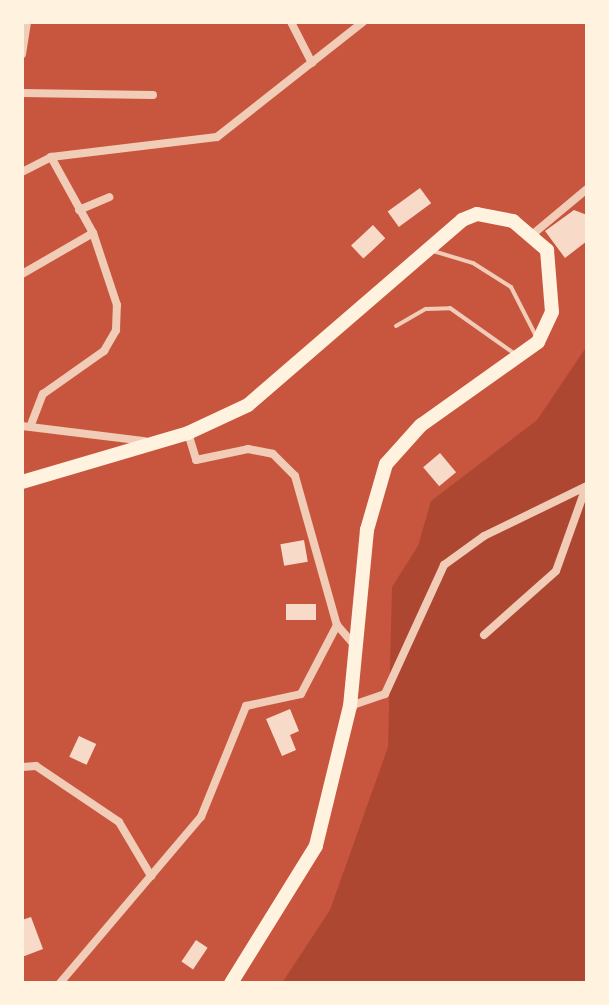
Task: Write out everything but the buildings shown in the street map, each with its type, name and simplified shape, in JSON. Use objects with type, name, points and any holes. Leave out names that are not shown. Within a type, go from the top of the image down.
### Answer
[{"type":"highway","points":[[22,482],[188,433],[248,405],[424,248],[477,214],[513,221],[533,234],[553,271],[552,312],[538,342],[421,425],[386,464],[367,530],[350,706],[316,846],[231,983]]},
{"type":"street","points":[[22,54],[27,22]]},
{"type":"street","points":[[291,22],[312,63]]},
{"type":"street","points":[[22,172],[51,157],[217,137],[363,22]]},
{"type":"street","points":[[22,93],[153,95]]},
{"type":"street","points":[[51,157],[93,233],[117,305],[116,330],[104,351],[43,394],[27,424],[72,437],[154,442]]},
{"type":"street","points":[[533,234],[587,189]]},
{"type":"street","points":[[79,210],[109,197]]},
{"type":"street","points":[[22,274],[93,233]]},
{"type":"street","points":[[188,433],[196,460],[248,449],[273,454],[295,476],[337,625],[356,647]]},
{"type":"street","points":[[484,635],[556,571],[587,487]]},
{"type":"street","points":[[350,706],[385,694],[444,565],[484,536],[587,487]]},
{"type":"street","points":[[60,983],[151,876],[220,783],[246,706],[301,694],[337,625]]},
{"type":"street","points":[[22,767],[36,766],[119,822],[151,876]]},
{"type":"lane","points":[[424,248],[473,263],[511,287],[538,342]]},
{"type":"lane","points":[[396,326],[426,309],[450,308],[517,356]]},
{"type":"shaded area","points":[[587,346],[587,983],[282,983],[330,910],[388,747],[392,587],[418,546],[431,501],[537,420]]}]
